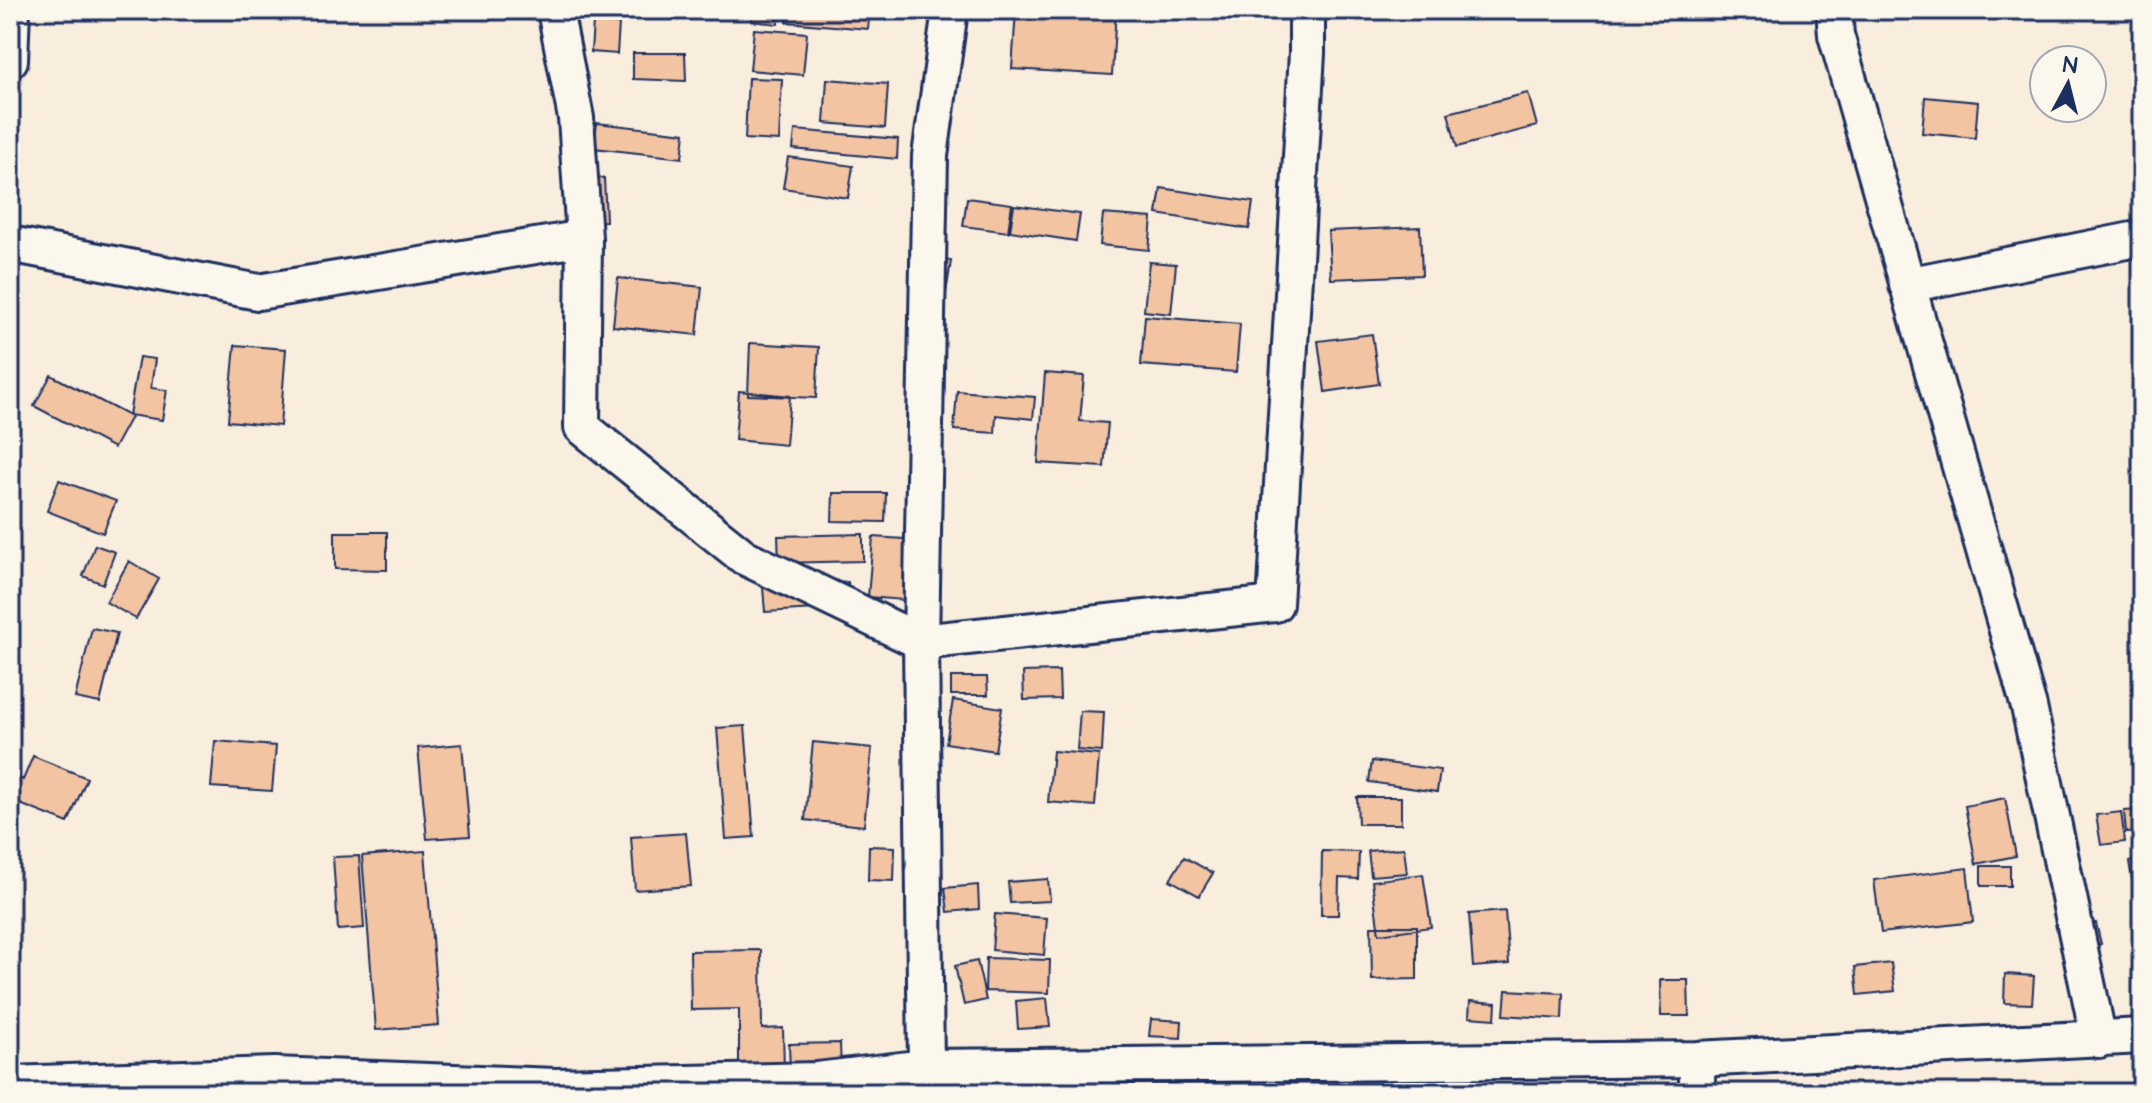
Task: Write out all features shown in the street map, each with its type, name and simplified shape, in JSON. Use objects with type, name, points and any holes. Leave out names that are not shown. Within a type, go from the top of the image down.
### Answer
[{"type":"street","points":[[10,60],[12,10]]},
{"type":"street","points":[[555,10],[576,118],[584,238],[582,427],[744,557],[921,642],[1275,604],[1307,68],[1307,10]]},
{"type":"street","points":[[926,1067],[921,642],[930,156],[950,10]]},
{"type":"street","points":[[1834,10],[1836,35],[2029,707],[2099,1040]]},
{"type":"street","points":[[10,244],[258,292],[584,238]]},
{"type":"street","points":[[1907,285],[2142,238]]},
{"type":"street","points":[[10,1084],[274,1075],[555,1086],[816,1086],[926,1067],[1697,1059],[2142,1036]]},
{"type":"street","points":[[1697,1059],[1697,1093]]},
{"type":"building","points":[[752,10],[779,10],[778,24],[751,21]]},
{"type":"building","points":[[788,10],[870,10],[868,29],[787,22]]},
{"type":"building","points":[[1016,10],[1116,10],[1112,75],[1012,69]]},
{"type":"building","points":[[593,22],[619,24],[617,54],[591,52]]},
{"type":"building","points":[[754,29],[807,33],[803,75],[750,70]]},
{"type":"building","points":[[633,53],[685,53],[686,81],[633,79]]},
{"type":"building","points":[[748,78],[782,79],[779,141],[745,139]]},
{"type":"building","points":[[827,79],[888,84],[885,128],[824,123]]},
{"type":"building","points":[[1528,93],[1537,126],[1457,147],[1448,113]]},
{"type":"building","points":[[1925,97],[1978,102],[1975,138],[1922,133]]},
{"type":"building","points":[[597,123],[685,133],[682,158],[594,148]]},
{"type":"building","points":[[795,130],[898,139],[897,159],[793,149]]},
{"type":"building","points":[[788,157],[853,166],[848,198],[783,188]]},
{"type":"building","points":[[604,178],[606,221],[582,222],[580,179]]},
{"type":"building","points":[[1161,188],[1253,202],[1249,229],[1157,214]]},
{"type":"building","points":[[967,198],[1012,204],[1008,232],[963,226]]},
{"type":"building","points":[[1014,205],[1080,214],[1076,241],[1010,231]]},
{"type":"building","points":[[1103,214],[1152,218],[1149,250],[1100,245]]},
{"type":"building","points":[[1420,227],[1422,275],[1331,279],[1328,231]]},
{"type":"building","points":[[933,258],[951,261],[946,294],[928,292]]},
{"type":"building","points":[[1149,262],[1176,264],[1171,314],[1144,311]]},
{"type":"building","points":[[618,278],[702,287],[697,335],[613,326]]},
{"type":"building","points":[[1145,316],[1240,324],[1236,372],[1141,365]]},
{"type":"building","points":[[1372,334],[1379,384],[1325,392],[1318,341]]},
{"type":"building","points":[[750,343],[819,347],[816,398],[748,395]]},
{"type":"building","points":[[235,345],[286,349],[280,426],[228,421]]},
{"type":"building","points":[[139,357],[155,359],[151,388],[167,390],[162,420],[129,415]]},
{"type":"building","points":[[1045,373],[1084,376],[1080,421],[1108,423],[1104,467],[1038,463]]},
{"type":"building","points":[[51,375],[131,417],[114,448],[34,406]]},
{"type":"building","points":[[739,391],[790,396],[786,445],[735,440]]},
{"type":"building","points":[[957,391],[1035,397],[1033,419],[996,415],[995,433],[954,430]]},
{"type":"building","points":[[59,480],[116,501],[103,533],[47,511]]},
{"type":"building","points":[[833,493],[886,493],[885,522],[832,521]]},
{"type":"building","points":[[335,532],[387,532],[387,570],[335,569]]},
{"type":"building","points":[[863,534],[863,561],[779,563],[778,536]]},
{"type":"building","points":[[873,537],[920,540],[915,601],[868,597]]},
{"type":"building","points":[[95,545],[115,552],[103,584],[83,576]]},
{"type":"building","points":[[129,561],[159,579],[136,619],[106,602]]},
{"type":"building","points":[[848,582],[850,607],[765,612],[763,587]]},
{"type":"building","points":[[92,628],[117,633],[100,703],[75,698]]},
{"type":"building","points":[[1059,671],[1060,699],[1024,700],[1023,672]]},
{"type":"building","points":[[951,677],[987,677],[988,695],[951,695]]},
{"type":"building","points":[[953,700],[1002,708],[995,751],[946,743]]},
{"type":"building","points":[[1080,711],[1104,712],[1102,752],[1077,750]]},
{"type":"building","points":[[745,726],[754,837],[726,839],[717,728]]},
{"type":"building","points":[[215,741],[276,746],[272,791],[211,787]]},
{"type":"building","points":[[813,742],[872,748],[864,826],[805,820]]},
{"type":"building","points":[[462,744],[470,836],[427,839],[418,748]]},
{"type":"building","points":[[1053,751],[1099,755],[1095,806],[1048,802]]},
{"type":"building","points":[[33,756],[87,778],[68,823],[10,800],[10,774],[23,780]]},
{"type":"building","points":[[1372,761],[1440,770],[1437,792],[1369,782]]},
{"type":"building","points":[[1357,797],[1401,797],[1401,824],[1358,824]]},
{"type":"building","points":[[2005,798],[2016,856],[1976,864],[1965,806]]},
{"type":"building","points":[[2142,810],[2142,832],[2126,833],[2124,811]]},
{"type":"building","points":[[2121,812],[2125,842],[2101,845],[2096,815]]},
{"type":"building","points":[[686,833],[691,886],[635,890],[631,837]]},
{"type":"building","points":[[869,846],[895,847],[894,881],[868,880]]},
{"type":"building","points":[[1404,848],[1407,873],[1371,876],[1368,851]]},
{"type":"building","points":[[425,851],[439,1025],[376,1030],[362,856]]},
{"type":"building","points":[[1322,851],[1359,852],[1358,879],[1339,878],[1338,915],[1321,915]]},
{"type":"building","points":[[359,856],[364,928],[338,930],[333,857]]},
{"type":"building","points":[[1184,857],[1213,873],[1199,896],[1170,880]]},
{"type":"building","points":[[2142,859],[2142,877],[2132,879],[2129,862]]},
{"type":"building","points":[[1981,866],[2010,866],[2010,886],[1981,886]]},
{"type":"building","points":[[1967,868],[1973,922],[1881,933],[1874,880]]},
{"type":"building","points":[[1423,874],[1431,927],[1379,934],[1372,881]]},
{"type":"building","points":[[1048,879],[1050,901],[1010,903],[1008,882]]},
{"type":"building","points":[[978,885],[979,909],[948,912],[945,888]]},
{"type":"building","points":[[1505,911],[1509,964],[1473,967],[1469,914]]},
{"type":"building","points":[[995,914],[1047,918],[1044,955],[992,950]]},
{"type":"building","points":[[2096,923],[2101,944],[2075,950],[2070,929]]},
{"type":"building","points":[[1371,926],[1417,926],[1417,979],[1372,980]]},
{"type":"building","points":[[761,950],[762,1029],[783,1028],[784,1070],[739,1070],[739,1009],[691,1010],[690,951]]},
{"type":"building","points":[[986,958],[1050,960],[1049,993],[985,991]]},
{"type":"building","points":[[977,961],[986,1000],[964,1005],[955,966]]},
{"type":"building","points":[[1891,963],[1895,991],[1858,995],[1855,967]]},
{"type":"building","points":[[2005,974],[2034,976],[2032,1004],[2004,1003]]},
{"type":"building","points":[[1660,980],[1688,980],[1689,1016],[1661,1016]]},
{"type":"building","points":[[1506,990],[1563,993],[1562,1019],[1504,1015]]},
{"type":"building","points":[[1047,998],[1050,1027],[1018,1029],[1016,1001]]},
{"type":"building","points":[[1470,1001],[1496,1003],[1495,1019],[1469,1017]]},
{"type":"building","points":[[1151,1019],[1182,1021],[1181,1038],[1149,1036]]},
{"type":"building","points":[[840,1043],[841,1070],[790,1071],[789,1044]]}]
